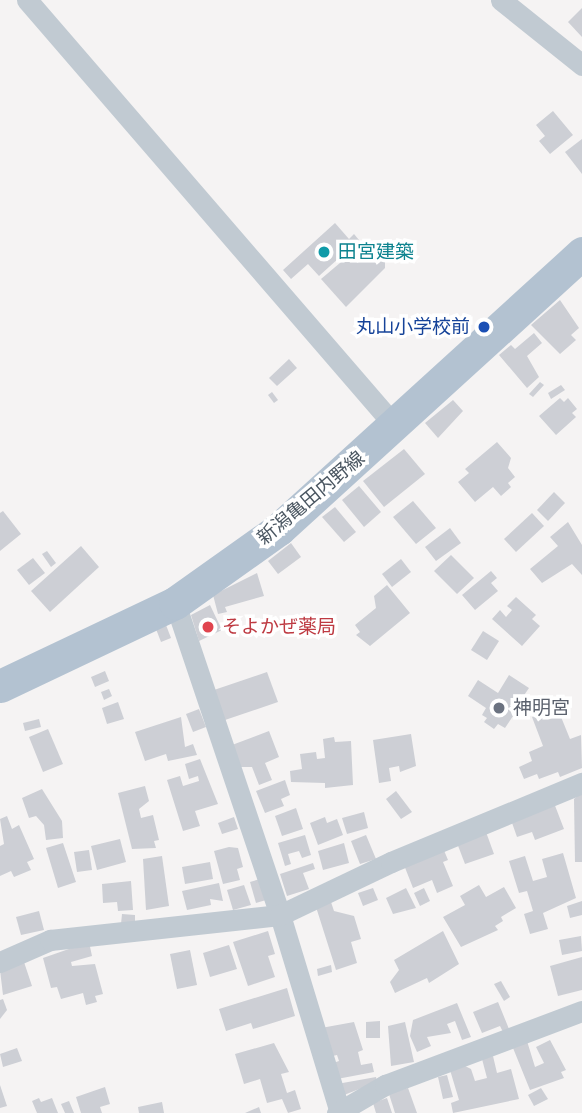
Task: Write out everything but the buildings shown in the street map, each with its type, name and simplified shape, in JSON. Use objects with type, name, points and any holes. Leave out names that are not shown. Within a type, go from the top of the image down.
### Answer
[{"type":"main road","name":"新潟亀田内野線","points":[[0,686],[175,603],[279,529],[582,253]]},
{"type":"street","points":[[27,0],[395,426]]},
{"type":"street","points":[[500,0],[582,65]]},
{"type":"street","points":[[175,603],[280,915],[339,1112],[386,1085],[582,1011]]},
{"type":"street","points":[[0,961],[50,940],[280,915],[391,862],[582,783]]},
{"type":"place","name":"田宮建築","points":[[324,252]]},
{"type":"place","name":"丸山小学校前","points":[[484,327]]},
{"type":"place","name":"そよかぜ薬局","points":[[208,627]]},
{"type":"place","name":"神明宮","points":[[499,708]]}]
